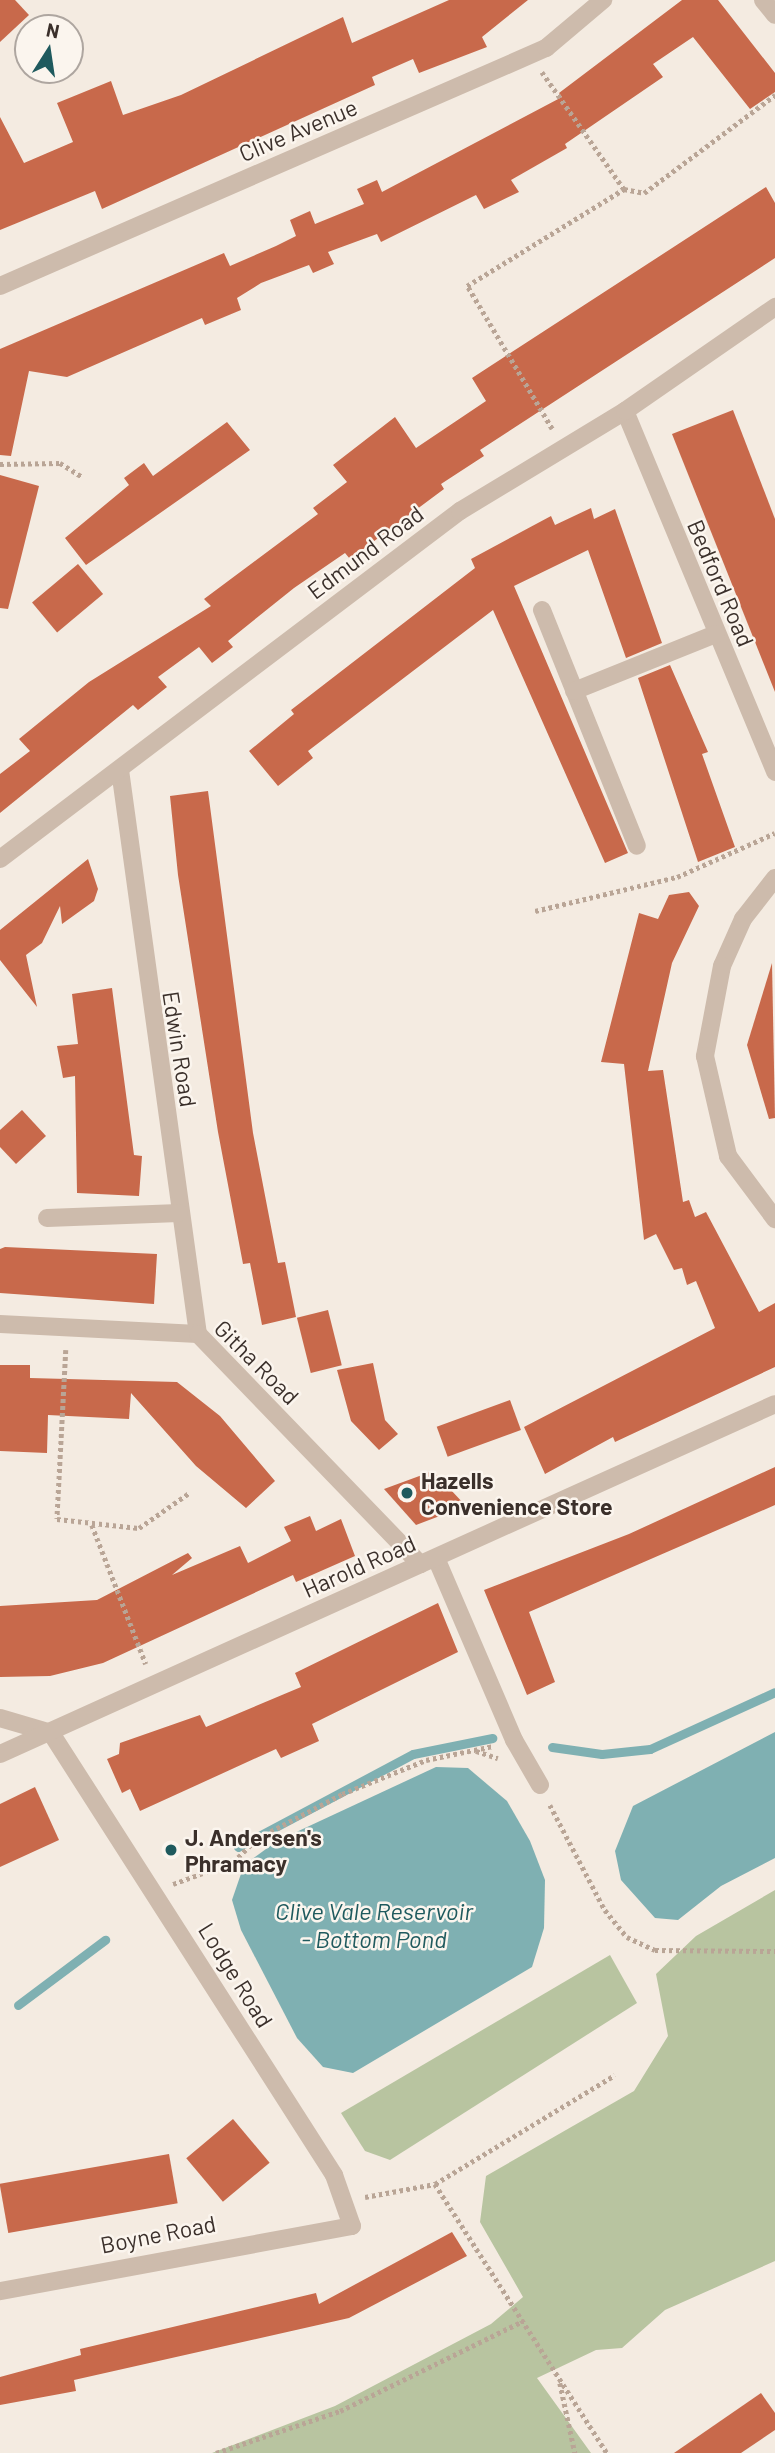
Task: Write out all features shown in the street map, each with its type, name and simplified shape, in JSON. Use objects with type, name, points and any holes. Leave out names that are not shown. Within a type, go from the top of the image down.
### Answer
[{"type":"street","name":"Clive Avenue","points":[[0,286],[546,48],[603,0]]},
{"type":"street","points":[[763,0],[775,15]]},
{"type":"street","name":"Edmund Road","points":[[0,859],[460,511],[625,411],[775,307]]},
{"type":"street","name":"Bedford Road","points":[[625,411],[775,772]]},
{"type":"street","points":[[542,610],[636,846]]},
{"type":"street","points":[[574,691],[716,634]]},
{"type":"street","name":"Edwin Road","points":[[120,770],[198,1334]]},
{"type":"street","points":[[775,878],[743,919],[722,966],[705,1056],[728,1156],[775,1219]]},
{"type":"street","points":[[47,1218],[180,1213]]},
{"type":"street","name":"Githa Road","points":[[0,1324],[198,1334],[428,1561]]},
{"type":"street","name":"Harold Road","points":[[0,1754],[775,1404]]},
{"type":"street","points":[[428,1561],[514,1740],[540,1785]]},
{"type":"street","points":[[0,1718],[51,1733]]},
{"type":"street","name":"Lodge Road","points":[[51,1733],[225,1997],[280,2098],[334,2175],[352,2226],[326,2226]]},
{"type":"street","name":"Boyne Road","points":[[0,2291],[326,2226]]},
{"type":"path","points":[[545,77],[624,189]]},
{"type":"path","points":[[548,420],[467,286],[624,189],[644,193],[775,95]]},
{"type":"path","points":[[0,464],[60,463],[81,476]]},
{"type":"path","points":[[535,911],[677,877],[775,833]]},
{"type":"path","points":[[66,1351],[57,1519],[139,1528],[189,1493]]},
{"type":"path","points":[[92,1524],[145,1662]]},
{"type":"path","points":[[152,1890],[233,1862],[258,1838],[342,1794],[426,1760],[514,1740]]},
{"type":"path","points":[[540,1785],[605,1910],[627,1937],[655,1950],[775,1951]]},
{"type":"path","points":[[344,2201],[435,2184],[615,2075]]},
{"type":"path","points":[[435,2184],[607,2453]]},
{"type":"path","points":[[216,2453],[340,2412],[523,2321]]},
{"type":"path","points":[[558,2377],[575,2453]]},
{"type":"green space","points":[[775,1890],[775,2261],[665,2310],[622,2348],[596,2350],[537,2378],[591,2453],[212,2453],[335,2406],[491,2324],[523,2297],[480,2222],[486,2176],[634,2091],[668,2036],[656,1974],[696,1936]]},
{"type":"green space","points":[[610,1955],[637,2003],[390,2160],[365,2151],[341,2113]]},
{"type":"water","points":[[775,1732],[775,1858],[721,1886],[678,1920],[655,1918],[621,1880],[615,1851],[633,1806]]},
{"type":"water","name":"Clive Vale Reservoir - Bottom Pond","points":[[436,1767],[468,1768],[507,1801],[530,1841],[545,1880],[544,1928],[532,1967],[353,2073],[323,2067],[297,2038],[241,1930],[232,1900],[244,1865],[277,1841]]},
{"type":"building","points":[[0,0],[15,0],[28,14],[14,14],[14,29],[0,42]]},
{"type":"building","points":[[449,0],[528,0],[482,37],[487,47],[419,73],[413,59],[372,77],[375,85],[102,209],[95,191],[0,230],[0,117],[24,163],[73,142],[57,103],[111,81],[123,115],[181,95],[343,17],[352,43]]},
{"type":"building","points":[[682,0],[718,0],[775,73],[775,92],[750,109],[693,37],[653,64],[663,77],[565,144],[567,148],[511,180],[519,192],[484,209],[476,195],[381,242],[377,234],[328,252],[334,264],[313,273],[309,265],[261,283],[237,298],[241,310],[205,325],[202,318],[67,377],[29,371],[11,456],[0,455],[0,349],[224,253],[230,266],[276,246],[296,236],[290,220],[310,211],[315,224],[364,204],[357,189],[377,180],[382,192],[562,97],[559,93]]},
{"type":"building","points":[[766,187],[775,203],[775,258],[480,450],[484,456],[441,484],[444,489],[350,559],[345,553],[294,588],[228,641],[233,647],[212,663],[199,647],[158,677],[167,687],[138,710],[133,705],[0,813],[0,774],[30,751],[19,739],[89,682],[211,606],[204,599],[318,514],[313,508],[347,482],[333,465],[395,417],[416,448],[486,401],[472,378]]},
{"type":"building","points":[[733,410],[775,519],[775,692],[672,434]]},
{"type":"building","points":[[227,422],[250,450],[86,565],[65,538],[129,485],[124,478],[144,463],[153,476]]},
{"type":"building","points":[[0,475],[39,486],[8,609],[0,608]]},
{"type":"building","points":[[591,508],[594,519],[615,509],[662,643],[626,658],[588,550],[514,586],[628,853],[605,863],[493,610],[308,751],[313,758],[278,786],[249,751],[294,714],[291,710],[475,568],[471,559],[551,516],[555,525]]},
{"type":"building","points":[[78,564],[103,594],[57,632],[32,603]]},
{"type":"building","points":[[670,665],[708,752],[702,754],[735,847],[698,862],[638,678]]},
{"type":"building","points":[[208,791],[253,1133],[278,1263],[285,1262],[296,1317],[262,1325],[250,1263],[243,1264],[218,1132],[178,875],[170,796]]},
{"type":"building","points":[[88,859],[98,889],[94,901],[62,924],[60,906],[42,943],[26,955],[37,1007],[0,960],[0,930]]},
{"type":"building","points":[[689,892],[699,906],[672,963],[648,1071],[663,1070],[683,1202],[689,1200],[695,1217],[706,1212],[759,1312],[775,1303],[775,1367],[615,1442],[613,1437],[545,1474],[524,1427],[715,1328],[696,1281],[687,1285],[682,1268],[674,1270],[656,1234],[644,1240],[624,1064],[601,1062],[639,913],[658,919],[669,895]]},
{"type":"building","points":[[772,963],[775,1118],[769,1119],[747,1045]]},
{"type":"building","points":[[112,988],[134,1155],[142,1156],[139,1196],[77,1193],[75,1076],[63,1078],[57,1046],[78,1044],[72,994]]},
{"type":"building","points":[[22,1110],[46,1136],[16,1164],[0,1147],[0,1130]]},
{"type":"building","points":[[5,1247],[157,1254],[154,1304],[0,1293],[0,1249]]},
{"type":"building","points":[[328,1310],[342,1365],[311,1373],[297,1318]]},
{"type":"building","points":[[373,1363],[385,1420],[398,1434],[379,1450],[351,1421],[337,1370]]},
{"type":"building","points":[[0,1365],[30,1365],[30,1378],[177,1382],[220,1416],[275,1481],[246,1508],[196,1466],[131,1393],[129,1419],[48,1415],[47,1453],[0,1451]]},
{"type":"building","points":[[510,1400],[521,1430],[448,1457],[437,1427]]},
{"type":"building","points":[[775,1467],[775,1505],[529,1612],[555,1682],[527,1695],[484,1590],[629,1534]]},
{"type":"building","points":[[433,1471],[466,1506],[416,1525],[384,1489]]},
{"type":"building","points":[[310,1516],[316,1531],[341,1519],[355,1556],[296,1582],[293,1575],[103,1663],[50,1676],[0,1677],[0,1606],[97,1600],[188,1553],[192,1558],[172,1575],[240,1546],[248,1563],[291,1541],[284,1527]]},
{"type":"building","points":[[438,1603],[458,1652],[312,1724],[319,1741],[281,1758],[276,1749],[140,1811],[130,1789],[122,1793],[107,1759],[119,1754],[120,1743],[200,1715],[206,1727],[301,1687],[295,1673]]},
{"type":"building","points":[[35,1787],[59,1840],[0,1867],[0,1804]]},
{"type":"building","points":[[233,2119],[270,2163],[223,2202],[186,2158]]},
{"type":"building","points":[[169,2154],[178,2203],[8,2233],[0,2184]]},
{"type":"building","points":[[452,2232],[467,2256],[349,2318],[74,2380],[76,2391],[0,2405],[0,2377],[81,2355],[80,2349],[316,2293],[319,2304]]},
{"type":"building","points":[[761,2393],[775,2413],[775,2430],[741,2453],[674,2453]]},
{"type":"waterway","points":[[552,1747],[602,1754],[650,1749],[775,1692]]},
{"type":"waterway","points":[[238,1847],[413,1754],[492,1738]]},
{"type":"waterway","points":[[18,2005],[105,1940]]},
{"type":"place","name":"Hazells Convenience Store","points":[[407,1493]]},
{"type":"place","name":"J. Andersen's Phramacy","points":[[171,1850]]}]
